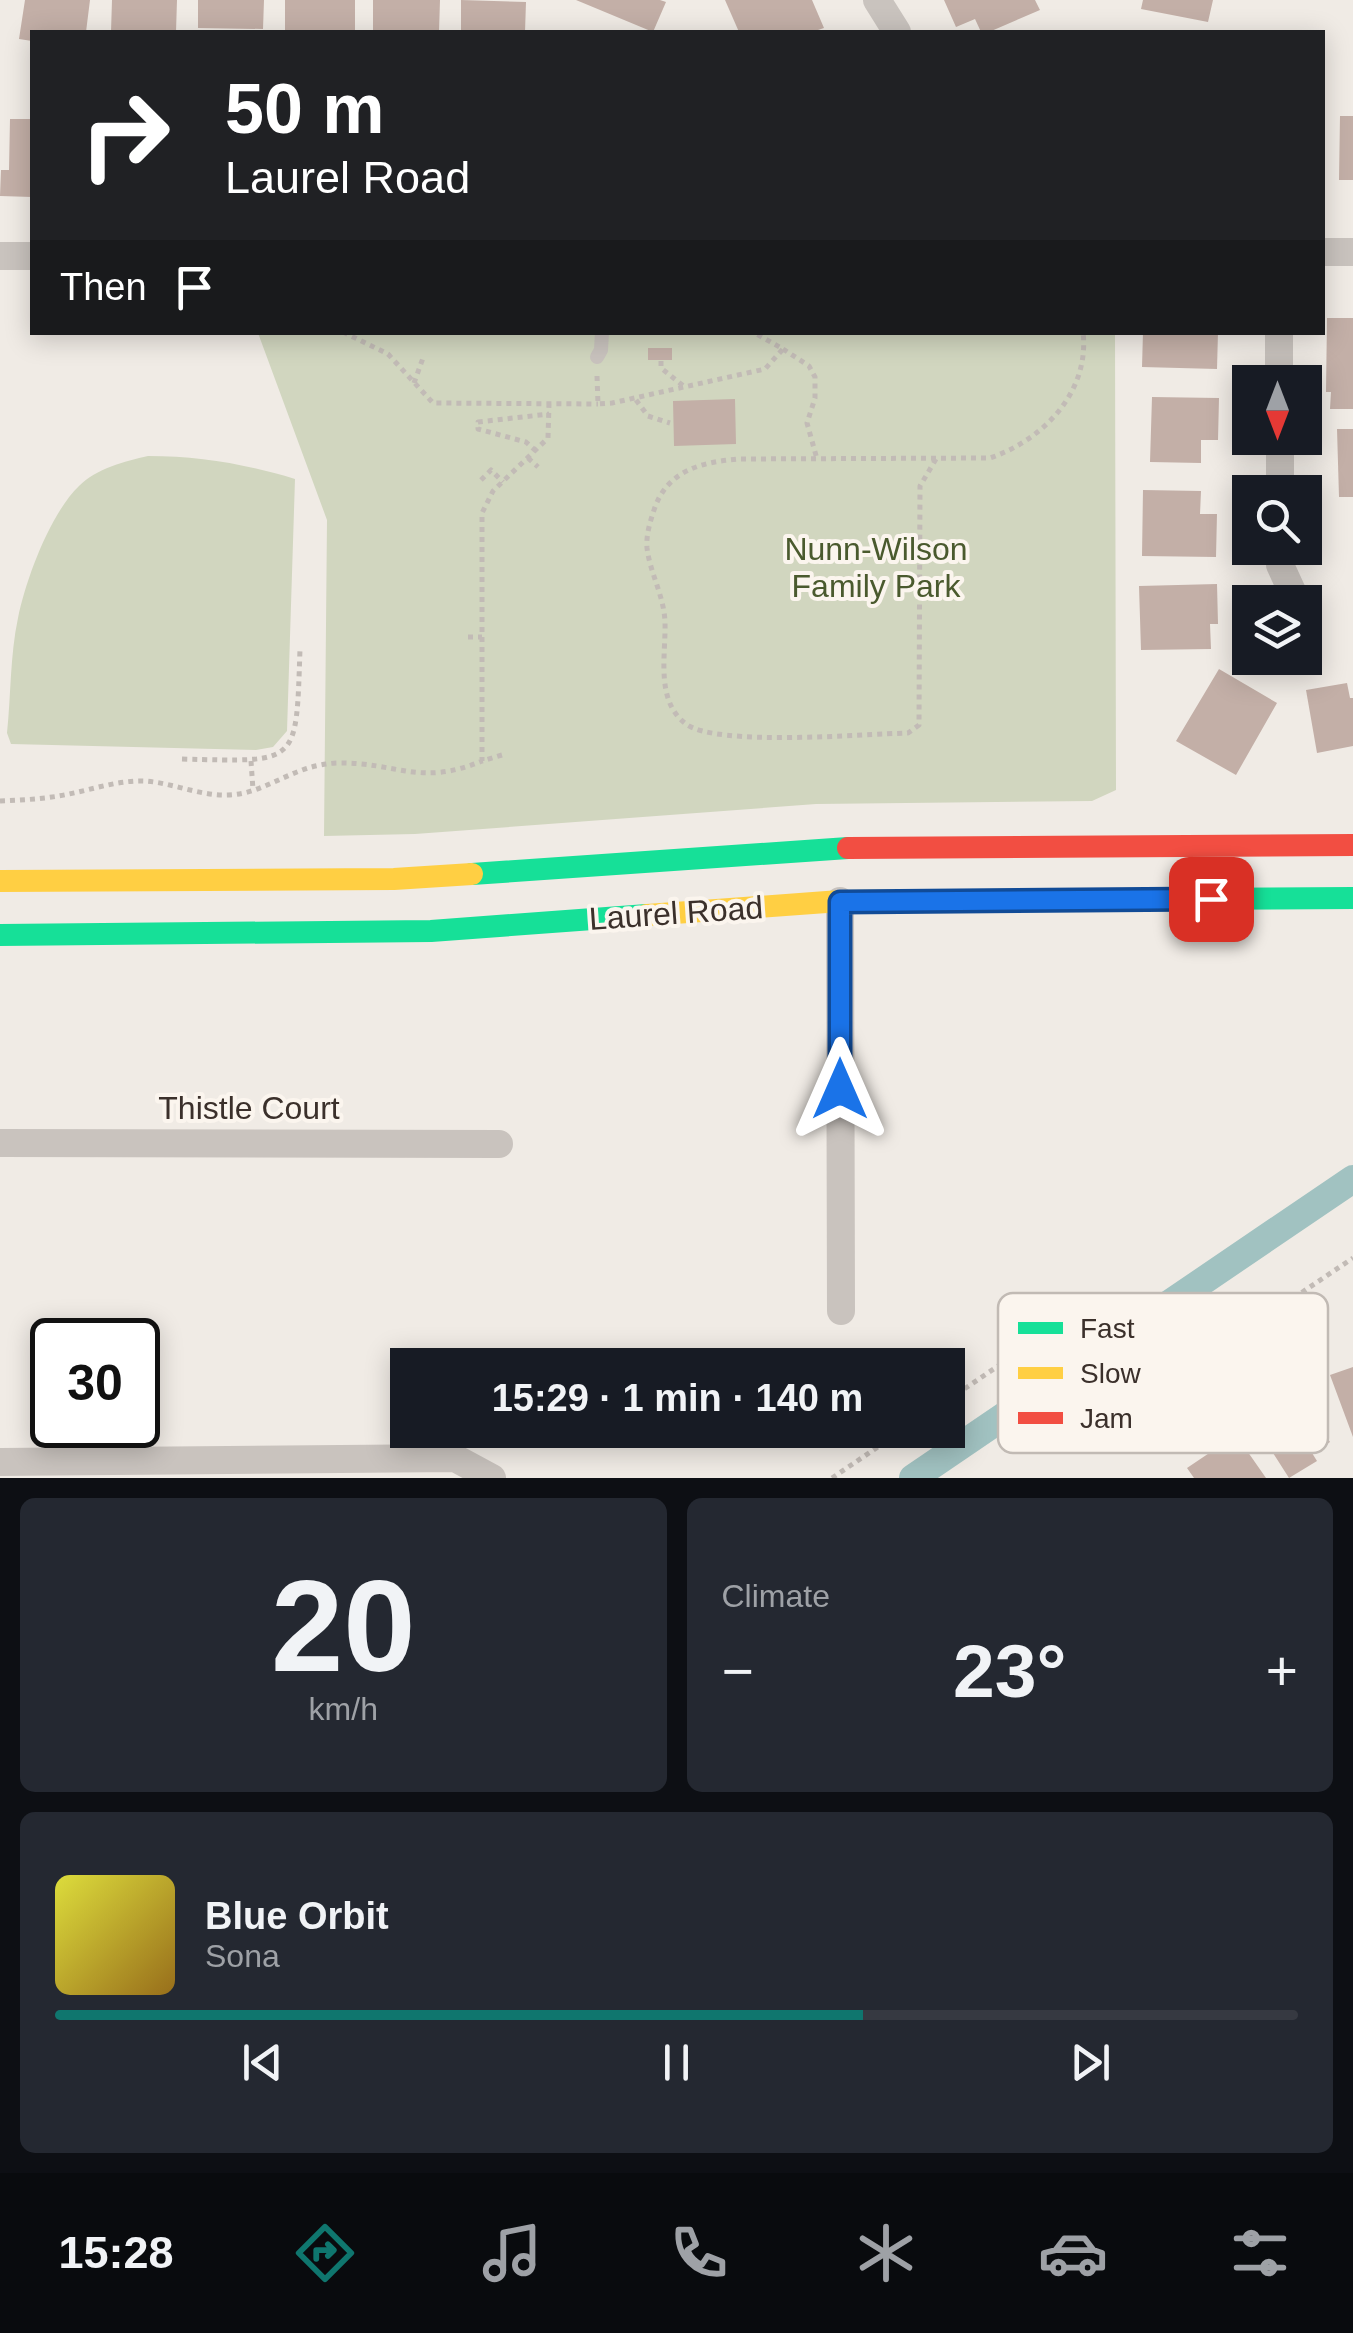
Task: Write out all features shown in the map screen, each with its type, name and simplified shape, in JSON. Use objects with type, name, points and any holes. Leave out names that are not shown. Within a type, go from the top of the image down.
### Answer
[{"type":"main road","name":"Laurel Road","points":[[0,880],[394,879],[858,847],[1353,845]]},
{"type":"main road","name":"Laurel Road","points":[[0,934],[432,931],[840,902],[1353,898]]},
{"type":"street","points":[[877,0],[896,30]]},
{"type":"street","points":[[1325,252],[1353,252]]},
{"type":"street","points":[[0,256],[30,256]]},
{"type":"street","points":[[1279,335],[1280,365]]},
{"type":"street","points":[[840,902],[840,1311]]},
{"type":"street","name":"Thistle Court","points":[[0,1143],[498,1144]]},
{"type":"street","points":[[0,1462],[456,1458],[492,1478]]},
{"type":"lane","points":[[597,365],[602,335]]},
{"type":"path","points":[[349,335],[388,354],[433,404],[598,404],[636,400],[765,370],[783,349]]},
{"type":"path","points":[[759,335],[809,366],[816,377],[816,398],[807,423],[817,459]]},
{"type":"path","points":[[936,459],[920,486],[919,725],[908,734],[749,736],[707,734],[685,723],[671,702],[663,674],[665,620],[647,546],[658,498],[676,476],[706,462],[990,458],[1025,442],[1051,421],[1077,383],[1084,335]]},
{"type":"path","points":[[414,383],[423,358]]},
{"type":"path","points":[[661,361],[661,368],[686,388]]},
{"type":"path","points":[[597,365],[598,404]]},
{"type":"path","points":[[636,400],[648,416],[670,424]]},
{"type":"path","points":[[482,761],[482,513],[484,504],[502,482],[548,438],[549,404]]},
{"type":"path","points":[[536,451],[526,442],[478,429],[478,422],[549,414]]},
{"type":"path","points":[[528,458],[538,468]]},
{"type":"path","points":[[481,480],[491,470],[502,482]]},
{"type":"path","points":[[468,637],[482,637]]},
{"type":"path","points":[[182,759],[267,760],[282,752],[294,739],[297,724],[300,648]]},
{"type":"path","points":[[0,801],[37,799],[143,781],[230,795],[315,765],[350,764],[415,774],[452,772],[502,755]]},
{"type":"path","points":[[251,761],[253,790]]},
{"type":"path","points":[[1301,1293],[1353,1258]]},
{"type":"path","points":[[965,1388],[998,1366]]},
{"type":"path","points":[[832,1478],[876,1448]]},
{"type":"green space","name":"Nunn-Wilson Family Park","points":[[259,335],[1115,335],[1116,790],[1092,801],[816,804],[415,834],[324,836],[327,520]]},
{"type":"green space","points":[[148,456],[222,462],[295,479],[287,731],[273,747],[256,750],[11,744],[7,733],[15,632],[27,585],[49,530],[68,498],[86,480],[111,467]]},
{"type":"building","points":[[25,0],[90,0],[86,30],[30,30],[30,41],[19,39]]},
{"type":"building","points":[[112,0],[177,0],[176,30],[111,30]]},
{"type":"building","points":[[198,0],[264,0],[263,29],[198,28]]},
{"type":"building","points":[[285,0],[355,0],[355,30],[285,30]]},
{"type":"building","points":[[373,0],[440,0],[439,30],[373,30]]},
{"type":"building","points":[[461,0],[526,2],[525,30],[461,30]]},
{"type":"building","points":[[576,0],[666,2],[654,30]]},
{"type":"building","points":[[725,0],[812,0],[824,28],[818,30],[738,30]]},
{"type":"building","points":[[944,0],[1035,0],[1040,10],[994,30],[980,30],[975,19],[956,27]]},
{"type":"building","points":[[1143,0],[1213,0],[1208,22],[1141,9]]},
{"type":"building","points":[[1340,116],[1353,116],[1353,180],[1339,180]]},
{"type":"building","points":[[10,119],[30,119],[30,197],[0,196],[1,170],[9,170]]},
{"type":"building","points":[[1327,318],[1353,318],[1353,409],[1330,409],[1331,392],[1326,392]]},
{"type":"building","points":[[1143,335],[1218,335],[1217,369],[1142,367]]},
{"type":"building","points":[[648,348],[672,348],[672,360],[648,360]]},
{"type":"building","points":[[1152,397],[1219,398],[1218,440],[1201,440],[1201,463],[1150,462]]},
{"type":"building","points":[[735,399],[736,444],[674,446],[673,401]]},
{"type":"building","points":[[1337,429],[1353,429],[1353,497],[1339,497]]},
{"type":"building","points":[[1143,490],[1201,491],[1200,514],[1217,514],[1216,557],[1142,556]]},
{"type":"building","points":[[1217,584],[1218,624],[1210,624],[1211,649],[1141,650],[1139,586]]},
{"type":"building","points":[[1219,669],[1277,703],[1236,775],[1176,741]]},
{"type":"building","points":[[1347,683],[1353,698],[1353,746],[1317,753],[1306,690]]},
{"type":"building","points":[[1353,1367],[1353,1437],[1330,1375]]},
{"type":"building","points":[[1209,1453],[1249,1453],[1266,1478],[1194,1478],[1187,1468]]},
{"type":"building","points":[[1273,1453],[1312,1453],[1317,1461],[1289,1478]]},
{"type":"waterway","points":[[1185,1293],[1353,1179]]},
{"type":"waterway","points":[[913,1478],[998,1420]]},
{"type":"traffic: fast","points":[[472,874],[848,848]]},
{"type":"traffic: fast","points":[[1156,899],[1353,898]]},
{"type":"traffic: fast","points":[[0,935],[431,931],[647,915]]},
{"type":"traffic: slow","points":[[0,881],[394,879],[472,874]]},
{"type":"traffic: slow","points":[[647,915],[840,901],[1156,899]]},
{"type":"traffic: jam","points":[[848,848],[1353,845]]},
{"type":"route","points":[[840,1089],[840,902],[1211,899]]}]
